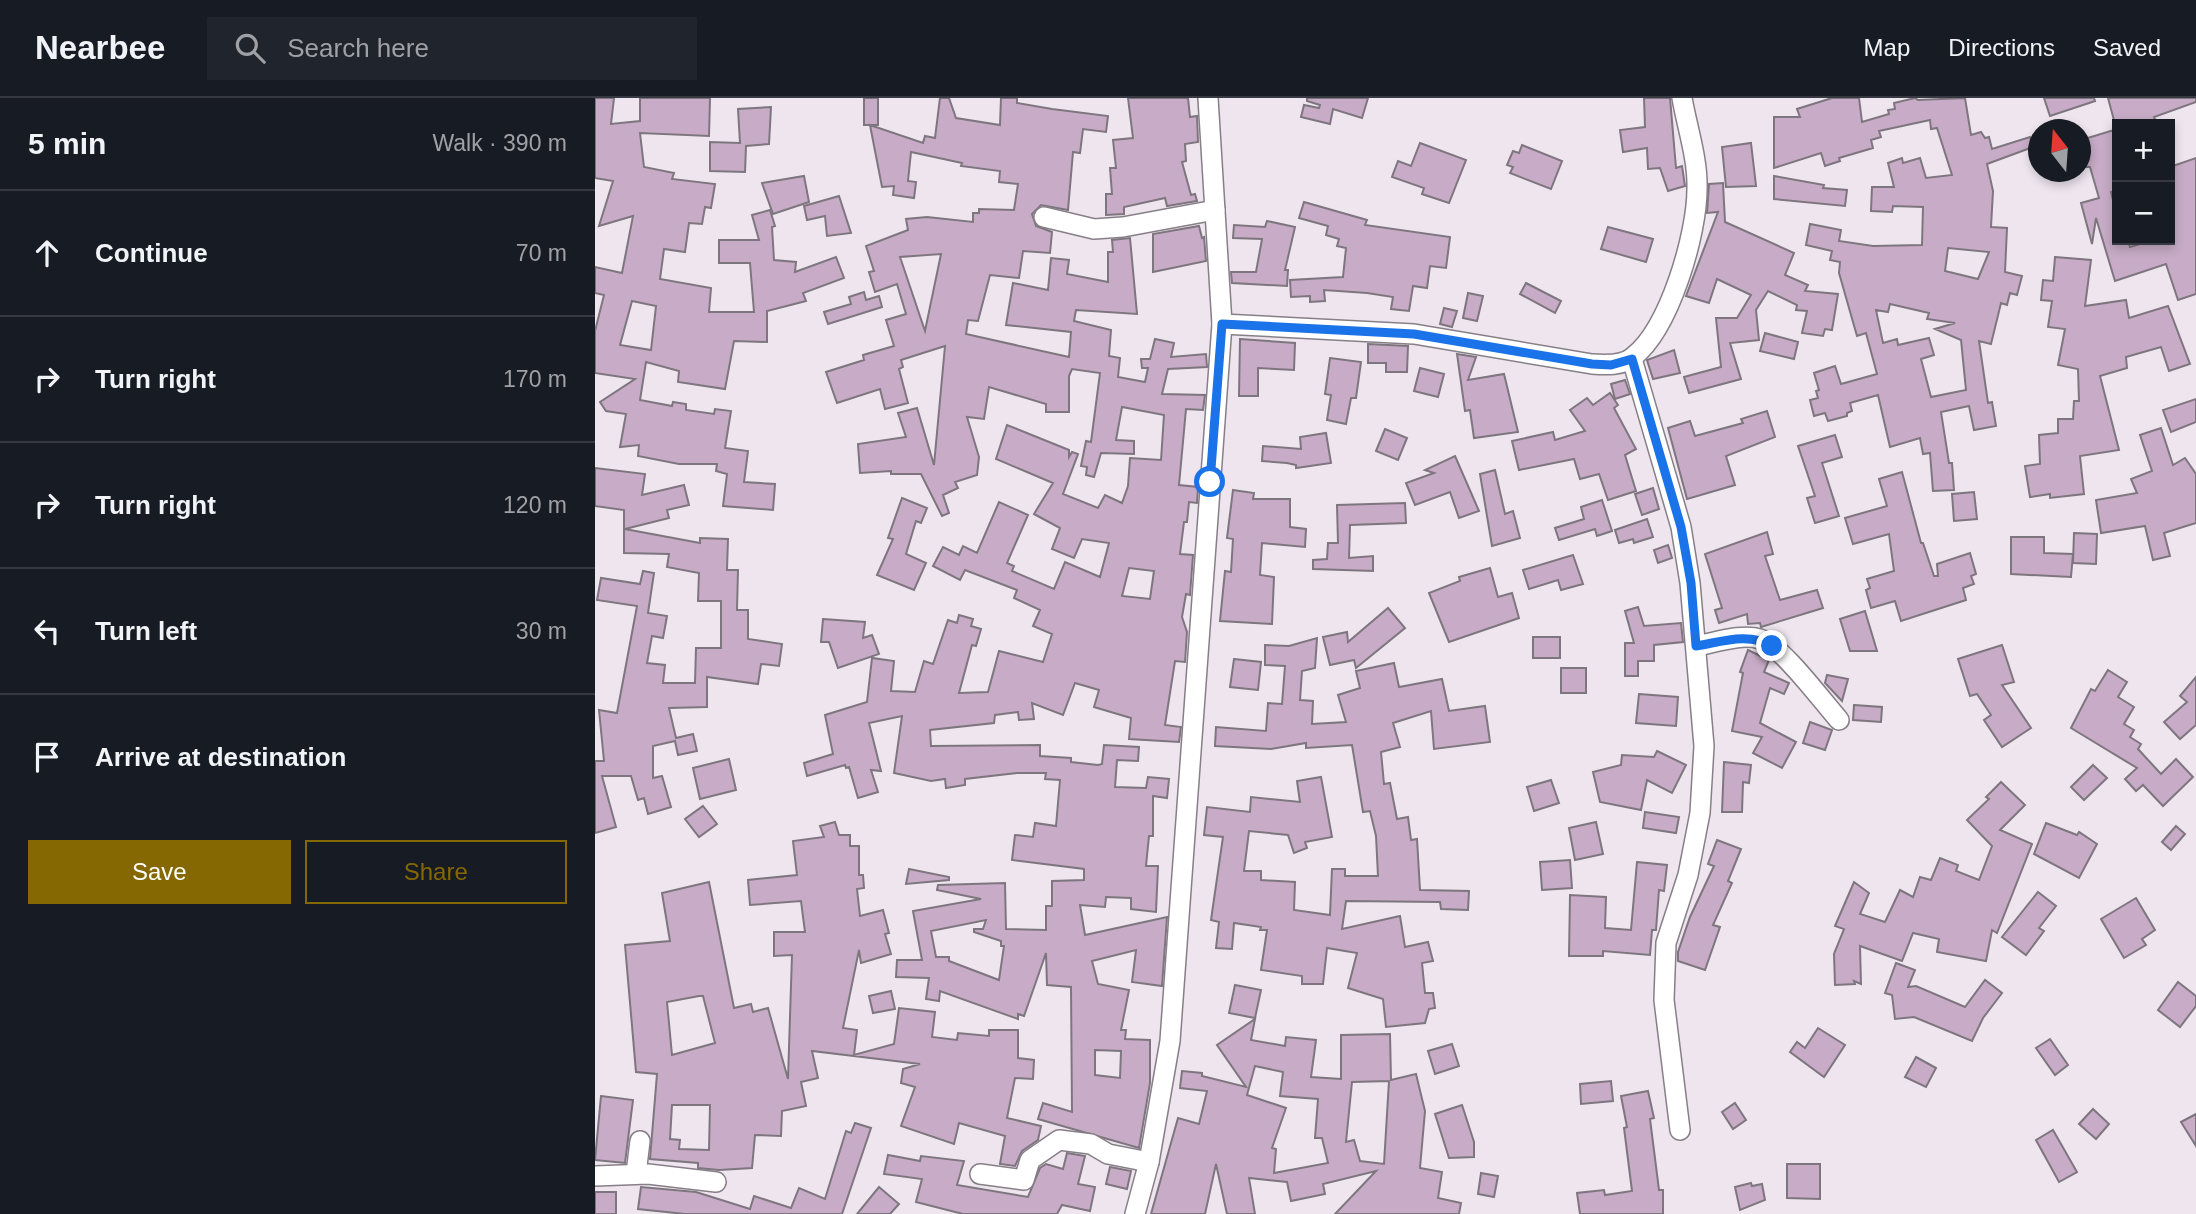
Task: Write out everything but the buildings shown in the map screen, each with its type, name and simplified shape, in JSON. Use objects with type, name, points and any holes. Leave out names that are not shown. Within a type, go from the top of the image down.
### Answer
[{"type":"street","points":[[1135,1214],[1149,1162],[1171,1027],[1222,324],[1208,98]]},
{"type":"street","points":[[1222,324],[1414,334],[1592,364],[1611,365],[1632,359],[1648,340],[1687,260],[1697,187],[1682,98]]},
{"type":"street","points":[[1045,217],[1094,229],[1123,228],[1215,210]]},
{"type":"street","points":[[1632,359],[1681,527],[1691,583],[1704,746],[1700,813],[1688,875],[1666,943],[1664,1000],[1680,1130]]},
{"type":"street","points":[[1696,646],[1761,639],[1795,669],[1839,720]]},
{"type":"street","points":[[980,1174],[1024,1180],[1030,1160],[1059,1140],[1091,1144],[1108,1154],[1149,1162]]},
{"type":"street","points":[[636,1174],[641,1141]]},
{"type":"street","points":[[595,1176],[636,1174],[716,1182]]},
{"type":"route","points":[[1210,482],[1222,324],[1414,334],[1592,364],[1611,365],[1632,359],[1681,527],[1691,583],[1696,646],[1747,638],[1761,639],[1772,646]]}]
